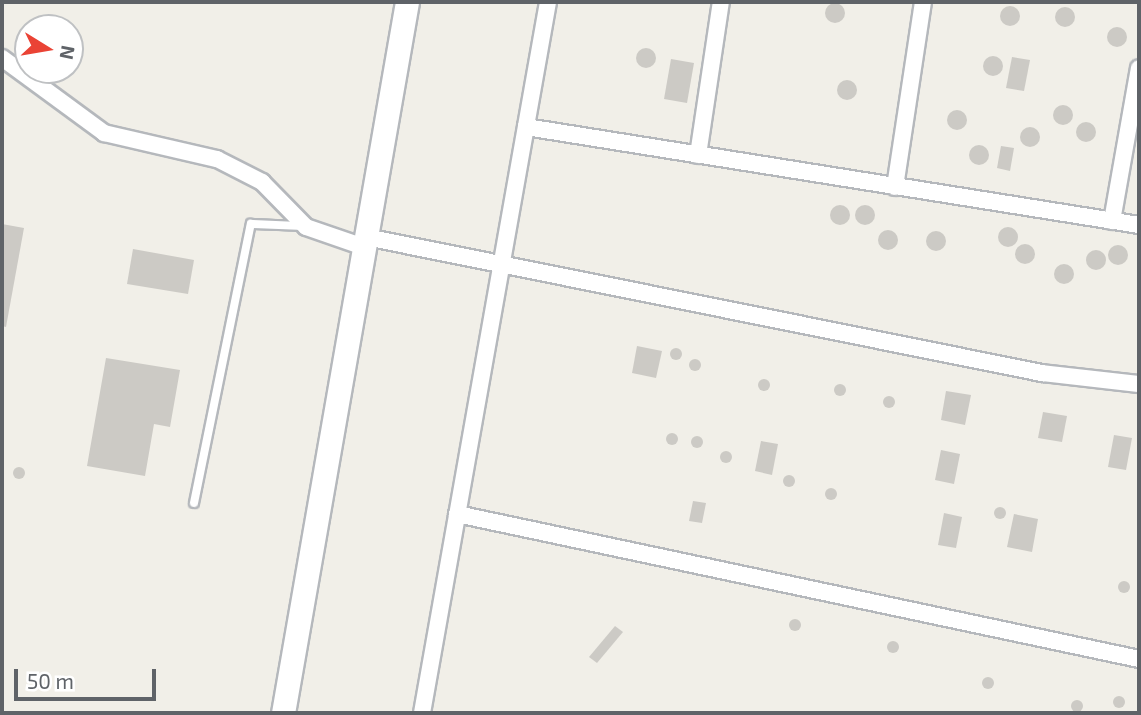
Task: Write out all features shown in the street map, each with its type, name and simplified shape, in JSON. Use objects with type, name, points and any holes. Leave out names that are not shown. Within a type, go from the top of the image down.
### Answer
[{"type":"main road","points":[[283,713],[407,2]]},
{"type":"street","points":[[422,713],[548,2]]},
{"type":"street","points":[[698,155],[721,2]]},
{"type":"street","points":[[895,187],[923,2]]},
{"type":"street","points":[[2,58],[104,133],[217,159],[262,182],[306,227],[365,242],[502,260],[1042,373],[1139,384]]},
{"type":"street","points":[[1112,221],[1139,68]]},
{"type":"street","points":[[526,127],[1139,225]]},
{"type":"street","points":[[457,514],[1139,659]]},
{"type":"lane","points":[[194,503],[251,224],[270,220],[306,227]]},
{"type":"building","points":[[835,3],[842,6],[845,13],[842,20],[835,23],[828,20],[825,13],[828,6]]},
{"type":"building","points":[[1010,6],[1017,9],[1020,16],[1017,23],[1010,26],[1003,23],[1000,16],[1003,9]]},
{"type":"building","points":[[1065,7],[1072,10],[1075,17],[1072,24],[1065,27],[1058,24],[1055,17],[1058,10]]},
{"type":"building","points":[[1117,27],[1124,30],[1127,37],[1124,44],[1117,47],[1110,44],[1107,37],[1110,30]]},
{"type":"building","points":[[646,48],[653,51],[656,58],[653,65],[646,68],[639,65],[636,58],[639,51]]},
{"type":"building","points":[[993,56],[1000,59],[1003,66],[1000,73],[993,76],[986,73],[983,66],[986,59]]},
{"type":"building","points":[[1012,57],[1030,60],[1024,91],[1006,88]]},
{"type":"building","points":[[671,59],[694,63],[687,103],[664,99]]},
{"type":"building","points":[[847,80],[854,83],[857,90],[854,97],[847,100],[840,97],[837,90],[840,83]]},
{"type":"building","points":[[1063,105],[1070,108],[1073,115],[1070,122],[1063,125],[1056,122],[1053,115],[1056,108]]},
{"type":"building","points":[[957,110],[964,113],[967,120],[964,127],[957,130],[950,127],[947,120],[950,113]]},
{"type":"building","points":[[1086,122],[1093,125],[1096,132],[1093,139],[1086,142],[1079,139],[1076,132],[1079,125]]},
{"type":"building","points":[[1030,127],[1037,130],[1040,137],[1037,144],[1030,147],[1023,144],[1020,137],[1023,130]]},
{"type":"building","points":[[979,145],[986,148],[989,155],[986,162],[979,165],[972,162],[969,155],[972,148]]},
{"type":"building","points":[[1001,146],[1014,148],[1010,171],[997,168]]},
{"type":"building","points":[[840,205],[847,208],[850,215],[847,222],[840,225],[833,222],[830,215],[833,208]]},
{"type":"building","points":[[865,205],[872,208],[875,215],[872,222],[865,225],[858,222],[855,215],[858,208]]},
{"type":"building","points":[[2,224],[24,228],[6,327],[2,326]]},
{"type":"building","points":[[1008,227],[1015,230],[1018,237],[1015,244],[1008,247],[1001,244],[998,237],[1001,230]]},
{"type":"building","points":[[888,230],[895,233],[898,240],[895,247],[888,250],[881,247],[878,240],[881,233]]},
{"type":"building","points":[[936,231],[943,234],[946,241],[943,248],[936,251],[929,248],[926,241],[929,234]]},
{"type":"building","points":[[1025,244],[1032,247],[1035,254],[1032,261],[1025,264],[1018,261],[1015,254],[1018,247]]},
{"type":"building","points":[[1118,245],[1125,248],[1128,255],[1125,262],[1118,265],[1111,262],[1108,255],[1111,248]]},
{"type":"building","points":[[133,249],[194,260],[188,294],[127,284]]},
{"type":"building","points":[[1096,250],[1103,253],[1106,260],[1103,267],[1096,270],[1089,267],[1086,260],[1089,253]]},
{"type":"building","points":[[1064,264],[1071,267],[1074,274],[1071,281],[1064,284],[1057,281],[1054,274],[1057,267]]},
{"type":"building","points":[[637,346],[662,351],[656,378],[632,373]]},
{"type":"building","points":[[676,348],[682,354],[676,360],[670,354]]},
{"type":"building","points":[[106,358],[180,370],[170,427],[154,424],[145,476],[87,466]]},
{"type":"building","points":[[695,359],[701,365],[695,371],[689,365]]},
{"type":"building","points":[[764,379],[770,385],[764,391],[758,385]]},
{"type":"building","points":[[840,384],[846,390],[840,396],[834,390]]},
{"type":"building","points":[[946,391],[971,395],[965,425],[941,420]]},
{"type":"building","points":[[889,396],[895,402],[889,408],[883,402]]},
{"type":"building","points":[[1043,412],[1067,416],[1062,442],[1038,438]]},
{"type":"building","points":[[672,433],[678,439],[672,445],[666,439]]},
{"type":"building","points":[[1114,435],[1132,438],[1126,470],[1108,467]]},
{"type":"building","points":[[697,436],[703,442],[697,448],[691,442]]},
{"type":"building","points":[[761,441],[778,444],[772,475],[755,471]]},
{"type":"building","points":[[941,450],[960,454],[954,484],[935,480]]},
{"type":"building","points":[[726,451],[732,457],[726,463],[720,457]]},
{"type":"building","points":[[19,467],[25,473],[19,479],[13,473]]},
{"type":"building","points":[[789,475],[795,481],[789,487],[783,481]]},
{"type":"building","points":[[831,488],[837,494],[831,500],[825,494]]},
{"type":"building","points":[[693,501],[706,503],[702,523],[689,521]]},
{"type":"building","points":[[1000,507],[1006,513],[1000,519],[994,513]]},
{"type":"building","points":[[944,513],[962,517],[956,548],[938,545]]},
{"type":"building","points":[[1014,514],[1038,519],[1032,552],[1007,547]]},
{"type":"building","points":[[1124,581],[1130,587],[1124,593],[1118,587]]},
{"type":"building","points":[[795,619],[801,625],[795,631],[789,625]]},
{"type":"building","points":[[615,626],[623,632],[597,663],[589,657]]},
{"type":"building","points":[[893,641],[899,647],[893,653],[887,647]]},
{"type":"building","points":[[988,677],[994,683],[988,689],[982,683]]},
{"type":"building","points":[[1119,696],[1125,702],[1119,708],[1113,702]]},
{"type":"building","points":[[1077,700],[1083,706],[1077,712],[1071,706]]}]
